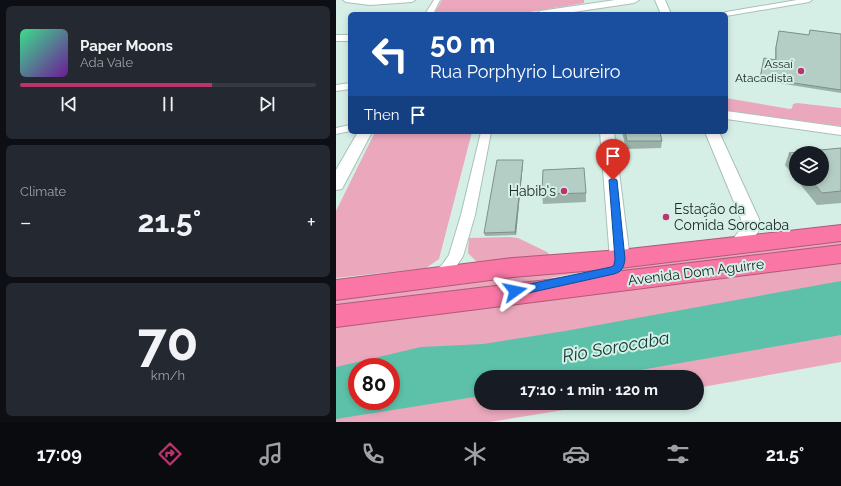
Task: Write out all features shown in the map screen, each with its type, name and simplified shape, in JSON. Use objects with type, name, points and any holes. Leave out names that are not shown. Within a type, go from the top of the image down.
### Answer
[{"type":"highway","name":"Avenida Dom Aguirre","points":[[336,290],[586,260],[620,259],[841,233]]},
{"type":"highway","name":"Avenida Dom Aguirre","points":[[336,316],[841,254]]},
{"type":"highway","points":[[487,298],[614,270],[620,265],[620,259]]},
{"type":"main road","points":[[544,12],[594,6],[615,0]]},
{"type":"main road","points":[[554,12],[634,0]]},
{"type":"main road","points":[[659,0],[665,12]]},
{"type":"main road","points":[[336,38],[348,38]]},
{"type":"main road","points":[[728,115],[841,131]]},
{"type":"main road","points":[[336,184],[365,134]]},
{"type":"main road","points":[[608,134],[620,259]]},
{"type":"main road","points":[[713,134],[750,218],[749,232],[738,245]]},
{"type":"street","points":[[346,0],[370,2],[412,0]]},
{"type":"street","points":[[430,12],[437,0]]},
{"type":"street","points":[[728,14],[809,0]]},
{"type":"street","points":[[336,88],[348,86]]},
{"type":"street","points":[[336,131],[348,128]]},
{"type":"street","points":[[429,278],[439,275],[447,269],[456,256],[468,215],[486,134]]},
{"type":"street","points":[[456,256],[471,269],[480,272]]},
{"type":"shaded area","points":[[442,0],[584,0],[584,3],[529,12],[435,12]]},
{"type":"shaded area","points":[[728,98],[790,109],[792,108],[793,104],[797,103],[841,108],[841,126],[728,111]]},
{"type":"shaded area","points":[[374,134],[471,134],[439,259],[426,268],[336,278],[336,211]]},
{"type":"shaded area","points":[[469,238],[518,238],[549,254],[547,257],[482,264],[476,261],[468,253]]},
{"type":"shaded area","points":[[841,239],[841,248],[615,274],[615,271],[622,266]]},
{"type":"shaded area","points":[[841,259],[841,362],[704,387],[704,370],[474,370],[474,410],[564,410],[490,422],[336,422],[336,323]]},
{"type":"shaded area","points":[[608,268],[526,282],[336,307],[336,297],[490,276]]},
{"type":"water","name":"Rio Sorocaba","points":[[841,281],[841,335],[640,370],[474,370],[474,397],[400,409],[400,358],[374,358],[421,347],[483,344],[565,331]]},
{"type":"water","name":"Rio Sorocaba","points":[[348,364],[348,410],[393,410],[336,419],[336,367]]},
{"type":"building","name":"Assaí Atacadista","points":[[810,30],[841,34],[841,90],[760,78],[764,58],[776,60],[776,47],[779,31],[809,35]]},
{"type":"building","points":[[625,134],[660,134],[662,141],[627,141]]},
{"type":"building","points":[[841,148],[841,191],[822,193],[816,186],[829,186],[829,149]]},
{"type":"building","points":[[497,160],[523,160],[515,232],[484,233]]},
{"type":"building","points":[[584,168],[586,193],[542,194],[543,170]]},
{"type":"place","name":"Assaí Atacadista","points":[[801,71]]},
{"type":"place","name":"Habib's","points":[[564,191]]},
{"type":"place","name":"Estação da Comida Sorocaba","points":[[666,217]]},
{"type":"route","points":[[515,291],[614,270],[620,265],[618,223],[613,180]]}]
